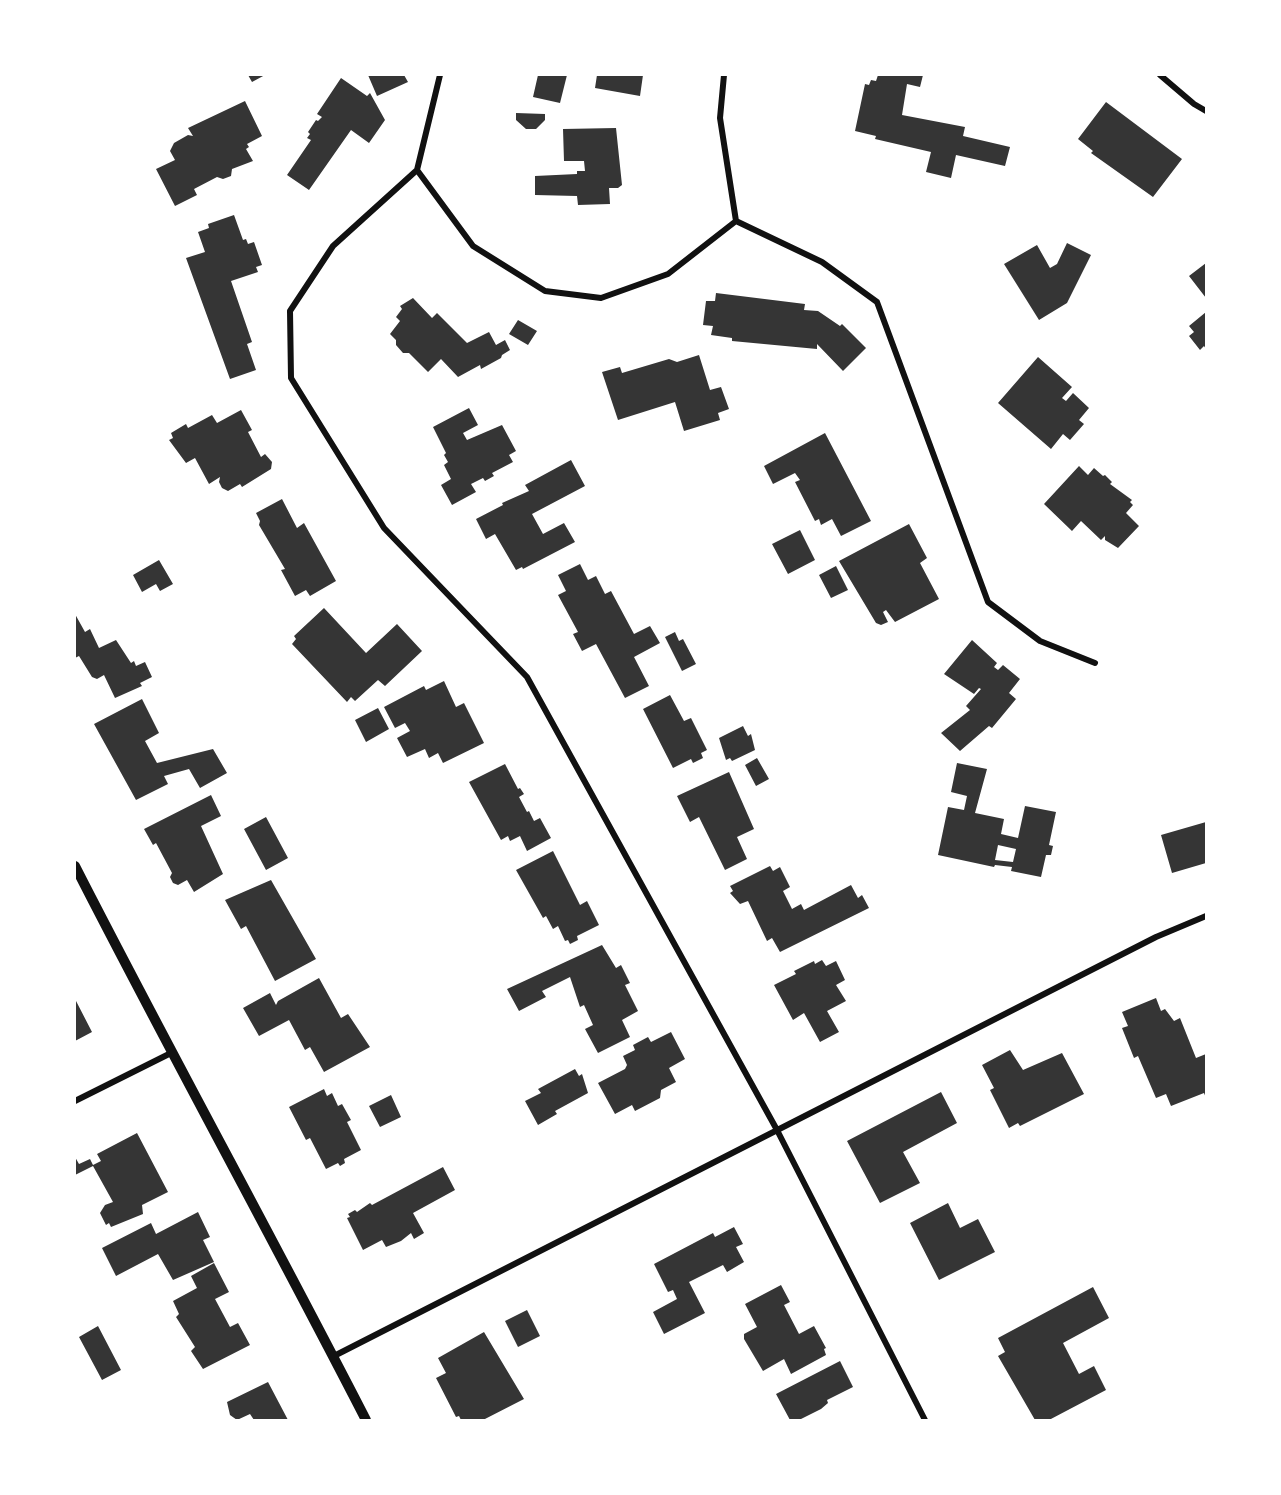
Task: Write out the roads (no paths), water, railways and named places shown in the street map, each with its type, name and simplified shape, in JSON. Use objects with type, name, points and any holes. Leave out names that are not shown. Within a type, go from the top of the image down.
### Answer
[{"type":"street","points":[[440,75],[417,170],[333,246],[290,311],[291,378],[384,528],[528,677],[777,1130],[925,1420]]},
{"type":"street","points":[[724,75],[720,118],[736,221]]},
{"type":"street","points":[[1160,75],[1194,104],[1206,111]]},
{"type":"street","points":[[417,170],[473,246],[545,291],[601,298],[668,274],[736,221]]},
{"type":"street","points":[[736,221],[822,262],[877,302],[988,602],[1040,641],[1095,663]]},
{"type":"street","points":[[75,866],[171,1053],[366,1420]]},
{"type":"street","points":[[334,1356],[1146,942],[1206,916]]},
{"type":"street","points":[[75,1101],[171,1053]]}]
